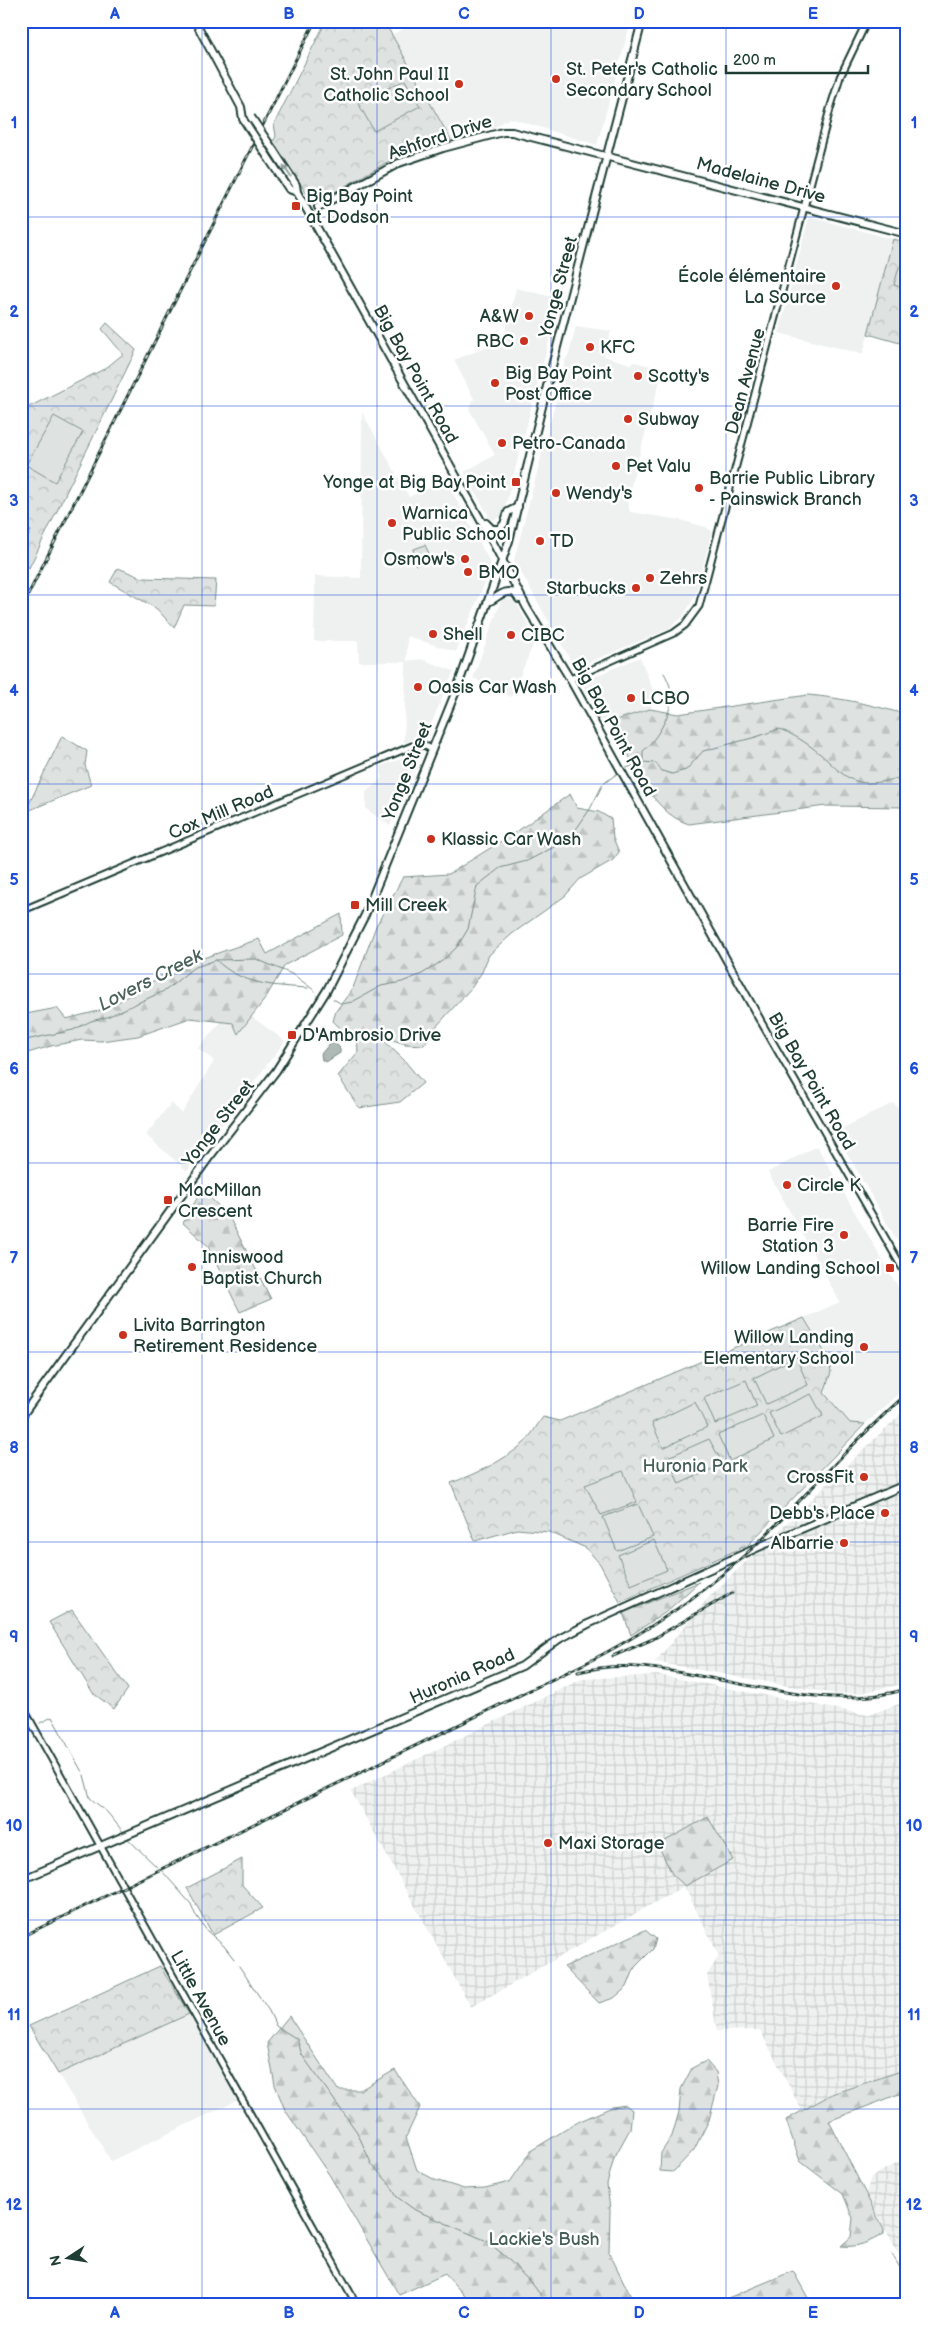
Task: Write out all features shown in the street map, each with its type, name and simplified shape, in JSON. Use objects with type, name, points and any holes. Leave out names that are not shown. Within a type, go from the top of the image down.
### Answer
[{"type":"main road","name":"Big Bay Point Road","points":[[195,21],[241,107],[251,117],[296,185],[297,192],[478,516],[527,608],[570,679],[760,1020]]},
{"type":"main road","name":"Yonge Street","points":[[21,1417],[208,1159],[288,1054],[327,990],[365,915],[458,686],[502,560],[518,507],[551,368],[642,21]]},
{"type":"main road","name":"Big Bay Point Road","points":[[241,107],[243,119],[267,156],[289,189],[297,192]]},
{"type":"main road","name":"Ashford Drive","points":[[318,208],[399,163],[443,148],[503,132],[518,133],[608,156]]},
{"type":"main road","name":"Madelaine Drive","points":[[608,156],[907,234]]},
{"type":"main road","points":[[478,516],[490,528],[496,529],[504,524],[508,512],[518,507]]},
{"type":"main road","points":[[488,602],[494,600],[499,594],[512,592],[527,608]]},
{"type":"main road","name":"Huronia Road","points":[[21,1880],[522,1666],[559,1639],[588,1624],[761,1546],[907,1484]]},
{"type":"street","name":"Dean Avenue","points":[[570,679],[674,633],[685,626],[699,606],[836,88],[867,21]]},
{"type":"street","name":"Cox Mill Road","points":[[21,911],[412,746],[424,745],[431,749]]},
{"type":"street","name":"Big Bay Point Road","points":[[760,1020],[907,1276]]},
{"type":"street","name":"Little Avenue","points":[[21,1704],[357,2305]]},
{"type":"shaded area","points":[[418,21],[631,21],[597,145],[510,118],[497,126],[451,140],[391,35]]},
{"type":"shaded area","name":"École élémentaire La Source","points":[[809,217],[893,239],[863,354],[779,333]]},
{"type":"shaded area","points":[[516,288],[560,299],[503,515],[494,520],[490,518],[464,472],[495,455],[469,409],[474,399],[454,360],[503,341]]},
{"type":"shaded area","points":[[576,326],[611,331],[604,356],[630,364],[635,362],[663,369],[627,500],[630,512],[680,520],[706,527],[712,531],[695,596],[683,617],[666,630],[575,668],[514,560],[563,374],[564,362],[569,354]]},
{"type":"shaded area","points":[[362,412],[409,497],[446,480],[492,566],[456,652],[407,636],[407,661],[421,659],[454,671],[427,733],[404,743],[406,662],[359,662],[358,641],[314,641],[315,576],[361,578]]},
{"type":"shaded area","points":[[506,597],[515,601],[536,638],[511,697],[473,678],[501,601]]},
{"type":"shaded area","points":[[640,657],[656,698],[650,709],[613,721],[601,721],[583,684],[584,681]]},
{"type":"shaded area","points":[[410,756],[418,759],[390,826],[366,809],[366,792],[381,779],[381,766]]},
{"type":"shaded area","points":[[251,1016],[285,1041],[187,1171],[146,1135],[171,1103],[182,1113],[214,1061],[198,1048],[221,1022],[233,1023],[239,1034]]},
{"type":"shaded area","points":[[331,1042],[334,1042],[340,1048],[340,1053],[326,1062],[322,1060],[321,1054]]},
{"type":"shaded area","points":[[893,1103],[907,1116],[907,1244],[900,1246],[835,1132]]},
{"type":"shaded area","name":"Willow Landing Elementary School","points":[[817,1146],[907,1303],[907,1386],[865,1424],[850,1423],[824,1393],[831,1372],[828,1358],[804,1318],[840,1302],[768,1172]]},
{"type":"shaded area","points":[[907,1408],[907,1683],[861,1693],[835,1694],[655,1662],[709,1597]]},
{"type":"shaded area","points":[[659,1675],[868,1715],[907,1701],[907,2069],[832,2094],[802,2111],[760,2030],[717,2031],[707,1975],[719,1956],[684,1886],[471,2007],[351,1791],[582,1679]]},
{"type":"shaded area","points":[[189,2014],[238,2100],[111,2161],[58,2074]]},
{"type":"shaded area","points":[[907,2157],[907,2270],[866,2193],[871,2177]]},
{"type":"green space","points":[[326,21],[384,21],[451,140],[402,154],[317,202],[312,202],[273,142],[276,136],[274,124]]},
{"type":"green space","points":[[405,80],[420,106],[374,131],[358,103]]},
{"type":"green space","points":[[893,239],[907,242],[907,345],[868,334]]},
{"type":"green space","points":[[902,265],[907,266],[907,289],[894,285],[899,267]]},
{"type":"green space","points":[[107,323],[136,350],[29,568],[21,559],[21,549],[31,531],[21,526],[21,411],[106,368],[123,354],[102,329]]},
{"type":"green space","points":[[54,416],[83,432],[55,482],[26,465]]},
{"type":"green space","points":[[425,545],[431,558],[424,564],[423,562],[416,565],[412,555],[414,549]]},
{"type":"green space","points":[[118,568],[143,578],[216,580],[214,606],[184,605],[174,628],[157,609],[110,582]]},
{"type":"green space","points":[[808,695],[858,702],[907,715],[907,807],[826,806],[689,824],[675,818],[652,796],[634,766],[613,721],[650,709],[678,714]]},
{"type":"green space","points":[[62,736],[87,751],[85,765],[91,785],[25,812]]},
{"type":"green space","points":[[570,794],[577,808],[599,812],[611,819],[613,838],[619,852],[613,860],[580,879],[565,896],[512,934],[489,955],[482,972],[472,987],[435,1028],[424,1045],[405,1044],[378,1035],[347,1035],[333,1021],[336,1011],[353,988],[376,926],[403,877],[449,874],[519,830]]},
{"type":"green space","points":[[341,914],[342,935],[285,965],[265,999],[238,1034],[233,1023],[190,1018],[138,1036],[101,1041],[82,1040],[51,1046],[21,1055],[21,1015],[57,1008],[66,1019],[106,1009],[177,967],[259,939],[267,954]]},
{"type":"green space","points":[[357,1035],[378,1035],[404,1060],[423,1083],[400,1102],[359,1108],[338,1076],[358,1052]]},
{"type":"green space","points":[[202,1190],[228,1215],[271,1299],[240,1312],[207,1245],[183,1223]]},
{"type":"green space","name":"Huronia Park","points":[[804,1318],[828,1358],[831,1372],[824,1393],[850,1423],[865,1424],[748,1545],[620,1602],[600,1564],[586,1548],[549,1532],[517,1529],[475,1541],[451,1483],[489,1466],[516,1450],[527,1440],[543,1417],[560,1421]]},
{"type":"green space","points":[[796,1357],[808,1385],[766,1404],[754,1378]]},
{"type":"green space","points":[[746,1380],[757,1406],[715,1424],[704,1398]]},
{"type":"green space","points":[[811,1394],[823,1416],[781,1437],[769,1413]]},
{"type":"green space","points":[[695,1402],[707,1427],[663,1448],[652,1423]]},
{"type":"green space","points":[[763,1415],[774,1439],[730,1461],[718,1435]]},
{"type":"green space","points":[[709,1439],[723,1464],[679,1484],[668,1457]]},
{"type":"green space","points":[[623,1471],[637,1502],[601,1515],[585,1485]]},
{"type":"green space","points":[[638,1504],[653,1537],[617,1551],[603,1517]]},
{"type":"green space","points":[[654,1540],[667,1570],[631,1585],[618,1555]]},
{"type":"green space","points":[[699,1582],[666,1612],[631,1635],[623,1613]]},
{"type":"green space","points":[[72,1610],[128,1689],[114,1709],[93,1693],[49,1622]]},
{"type":"green space","points":[[708,1817],[733,1860],[685,1886],[672,1874],[658,1845]]},
{"type":"green space","points":[[242,1859],[242,1885],[263,1908],[213,1935],[187,1888]]},
{"type":"green space","points":[[645,1930],[656,1939],[653,1949],[635,1967],[627,1987],[614,1998],[599,2003],[564,1967]]},
{"type":"green space","points":[[160,1966],[189,2014],[58,2074],[29,2026]]},
{"type":"green space","name":"Lackie's Bush","points":[[289,2016],[338,2090],[360,2090],[395,2070],[420,2107],[406,2137],[417,2170],[435,2180],[464,2189],[485,2188],[510,2182],[532,2150],[578,2122],[612,2107],[626,2105],[632,2110],[630,2129],[614,2158],[607,2184],[610,2210],[609,2252],[635,2305],[473,2305],[445,2274],[399,2295],[330,2176],[285,2110],[275,2085],[267,2043]]},
{"type":"green space","points":[[706,2061],[716,2072],[718,2086],[709,2120],[694,2150],[673,2172],[660,2171],[661,2153],[672,2136],[679,2112],[681,2089],[692,2068]]},
{"type":"green space","points":[[907,2069],[907,2091],[829,2121],[884,2230],[884,2234],[863,2244],[841,2246],[851,2237],[853,2218],[843,2194],[800,2161],[786,2120],[832,2094]]},
{"type":"green space","points":[[793,2271],[812,2305],[711,2305]]},
{"type":"waterway","points":[[643,761],[643,751],[659,732],[670,707],[671,691],[664,673]]},
{"type":"waterway","name":"Lovers Creek","points":[[624,769],[642,762],[656,763],[662,771],[672,774],[686,770],[703,751],[779,729],[805,742],[853,780],[873,783],[907,776]]},
{"type":"waterway","name":"Lovers Creek","points":[[333,999],[342,1004],[352,1002],[381,986],[402,982],[422,974],[442,961],[457,947],[468,929],[477,886],[500,868],[527,861],[562,843],[577,828],[590,809],[603,784],[618,773]]},
{"type":"waterway","name":"Lovers Creek","points":[[21,1041],[73,1030],[91,1021],[107,1017],[166,990],[193,968],[216,960],[256,959],[294,975],[315,991]]},
{"type":"waterway","points":[[216,960],[236,975],[259,983],[308,988]]},
{"type":"waterway","points":[[40,1723],[52,1717],[82,1772]]},
{"type":"waterway","points":[[21,1733],[28,1729]]},
{"type":"waterway","points":[[84,1775],[90,1798],[107,1812],[124,1833]]},
{"type":"waterway","points":[[128,1839],[158,1868]]},
{"type":"waterway","points":[[162,1871],[191,1904],[195,1914],[207,1931],[224,1946],[234,1959]]},
{"type":"waterway","points":[[239,1966],[269,2011],[276,2026],[297,2039],[302,2055],[357,2132],[372,2165],[389,2183],[397,2197],[415,2210],[487,2241],[506,2257],[534,2286],[548,2305]]},
{"type":"waterway","points":[[892,2254],[907,2280]]},
{"type":"railway","points":[[21,609],[315,21]]},
{"type":"railway","points":[[21,1937],[584,1664],[649,1628],[690,1600],[747,1553],[866,1432],[907,1394]]},
{"type":"railway","points":[[613,1656],[653,1639],[732,1593]]},
{"type":"railway","points":[[578,1672],[619,1666],[647,1668],[674,1671],[770,1690],[825,1697],[880,1695],[907,1689]]},
{"type":"place","name":"St. Peter's Catholic Secondary School","points":[[556,79]]},
{"type":"place","name":"St. John Paul II Catholic School","points":[[459,84]]},
{"type":"place","name":"Big Bay Point at Dodson","points":[[296,206]]},
{"type":"place","name":"École élémentaire La Source","points":[[836,286]]},
{"type":"place","name":"A&W","points":[[529,316]]},
{"type":"place","name":"RBC","points":[[524,341]]},
{"type":"place","name":"KFC","points":[[590,347]]},
{"type":"place","name":"Scotty's","points":[[638,376]]},
{"type":"place","name":"Big Bay Point Post Office","points":[[495,383]]},
{"type":"place","name":"Subway","points":[[628,419]]},
{"type":"place","name":"Petro-Canada","points":[[502,443]]},
{"type":"place","name":"Pet Valu","points":[[616,466]]},
{"type":"place","name":"Yonge at Big Bay Point","points":[[516,482]]},
{"type":"place","name":"Barrie Public Library - Painswick Branch","points":[[699,488]]},
{"type":"place","name":"Wendy's","points":[[556,493]]},
{"type":"place","name":"Warnica Public School","points":[[392,523]]},
{"type":"place","name":"TD","points":[[540,541]]},
{"type":"place","name":"Osmow's","points":[[465,559]]},
{"type":"place","name":"BMO","points":[[468,572]]},
{"type":"place","name":"Zehrs","points":[[650,578]]},
{"type":"place","name":"Starbucks","points":[[636,588]]},
{"type":"place","name":"Shell","points":[[433,634]]},
{"type":"place","name":"CIBC","points":[[511,635]]},
{"type":"place","name":"Oasis Car Wash","points":[[418,687]]},
{"type":"place","name":"LCBO","points":[[631,698]]},
{"type":"place","name":"Klassic Car Wash","points":[[431,839]]},
{"type":"place","name":"Mill Creek","points":[[355,905]]},
{"type":"place","name":"D'Ambrosio Drive","points":[[292,1035]]},
{"type":"place","name":"Circle K","points":[[787,1185]]},
{"type":"place","name":"MacMillan Crescent","points":[[168,1200]]},
{"type":"place","name":"Barrie Fire Station 3","points":[[844,1235]]},
{"type":"place","name":"Inniswood Baptist Church","points":[[192,1267]]},
{"type":"place","name":"Willow Landing School","points":[[890,1268]]},
{"type":"place","name":"Livita Barrington Retirement Residence","points":[[123,1335]]},
{"type":"place","name":"Willow Landing Elementary School","points":[[864,1347]]},
{"type":"place","name":"CrossFit","points":[[864,1477]]},
{"type":"place","name":"Debb's Place","points":[[885,1513]]},
{"type":"place","name":"Albarrie","points":[[844,1543]]},
{"type":"place","name":"Maxi Storage","points":[[548,1843]]}]
